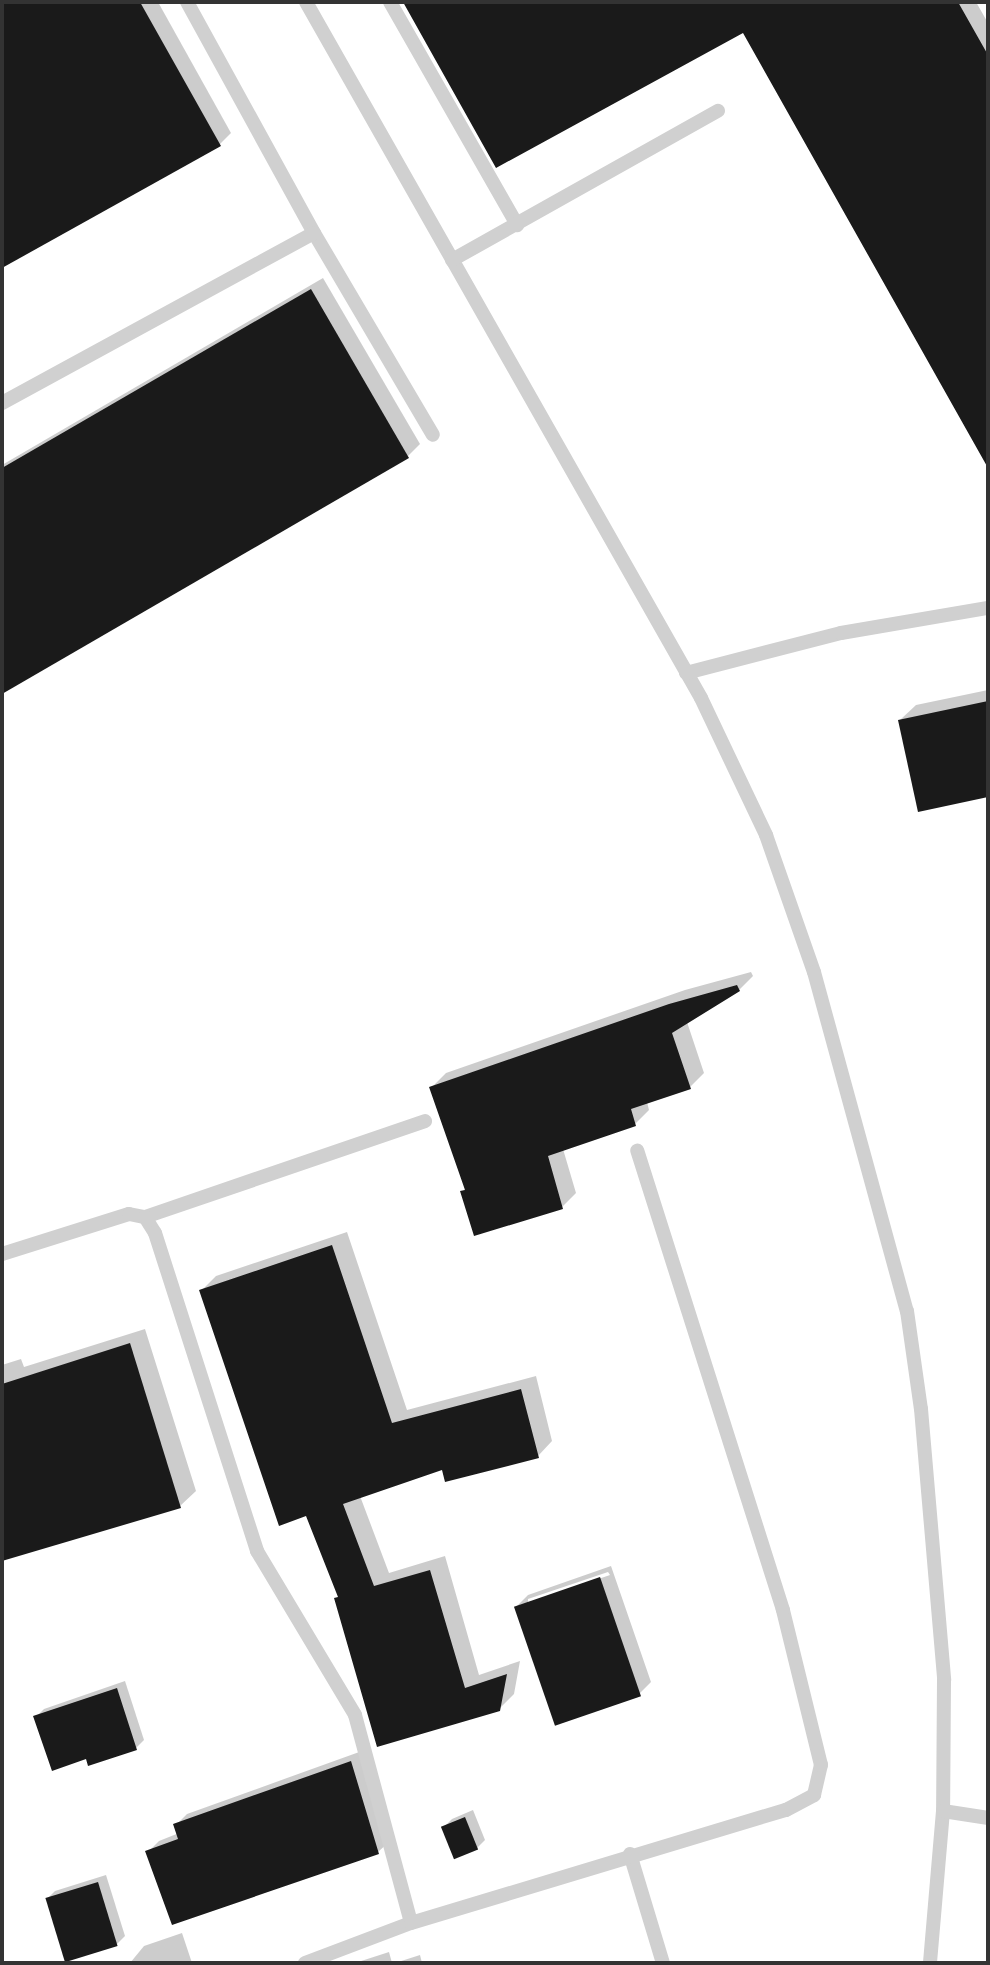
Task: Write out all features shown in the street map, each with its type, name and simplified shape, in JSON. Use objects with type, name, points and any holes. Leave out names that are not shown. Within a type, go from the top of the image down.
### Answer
[{"type":"lane","points":[[187,2],[314,233],[433,435]]},
{"type":"lane","points":[[306,2],[686,673],[766,835],[814,972],[907,1311],[921,1409],[944,1680],[943,1811],[930,1963]]},
{"type":"lane","points":[[390,2],[517,225]]},
{"type":"lane","points":[[452,260],[718,111]]},
{"type":"lane","points":[[2,403],[314,233]]},
{"type":"lane","points":[[686,673],[841,633],[988,608]]},
{"type":"lane","points":[[2,1254],[129,1214],[145,1217],[425,1121]]},
{"type":"lane","points":[[305,1963],[411,1923],[630,1854],[786,1810],[814,1795],[821,1765],[783,1610],[637,1151]]},
{"type":"lane","points":[[145,1217],[155,1233],[257,1551],[355,1715],[411,1923]]},
{"type":"lane","points":[[943,1811],[988,1818]]},
{"type":"lane","points":[[630,1854],[663,1963]]},
{"type":"building","points":[[2,2],[140,2],[221,146],[2,268]]},
{"type":"building","points":[[403,2],[958,2],[988,55],[988,468],[743,33],[496,168]]},
{"type":"building","points":[[311,289],[409,458],[2,694],[2,468]]},
{"type":"building","points":[[988,701],[988,797],[918,812],[898,720]]},
{"type":"building","points":[[737,985],[740,991],[672,1033],[691,1089],[631,1109],[636,1126],[548,1156],[563,1209],[474,1236],[460,1191],[465,1190],[429,1087],[669,1004]]},
{"type":"building","points":[[332,1245],[392,1423],[521,1389],[539,1458],[445,1482],[442,1470],[343,1504],[374,1586],[430,1570],[465,1688],[507,1674],[500,1711],[377,1747],[334,1598],[338,1597],[306,1516],[279,1526],[199,1290]]},
{"type":"building","points":[[130,1343],[181,1508],[2,1561],[2,1384]]},
{"type":"building","points":[[600,1577],[641,1696],[555,1726],[514,1607]]},
{"type":"building","points":[[117,1688],[137,1750],[88,1766],[86,1759],[52,1771],[33,1716]]},
{"type":"building","points":[[351,1761],[379,1854],[172,1925],[145,1851],[178,1839],[173,1824]]},
{"type":"building","points":[[465,1817],[478,1849],[454,1859],[441,1827]]},
{"type":"building","points":[[98,1882],[118,1946],[65,1962],[45,1898]]}]
